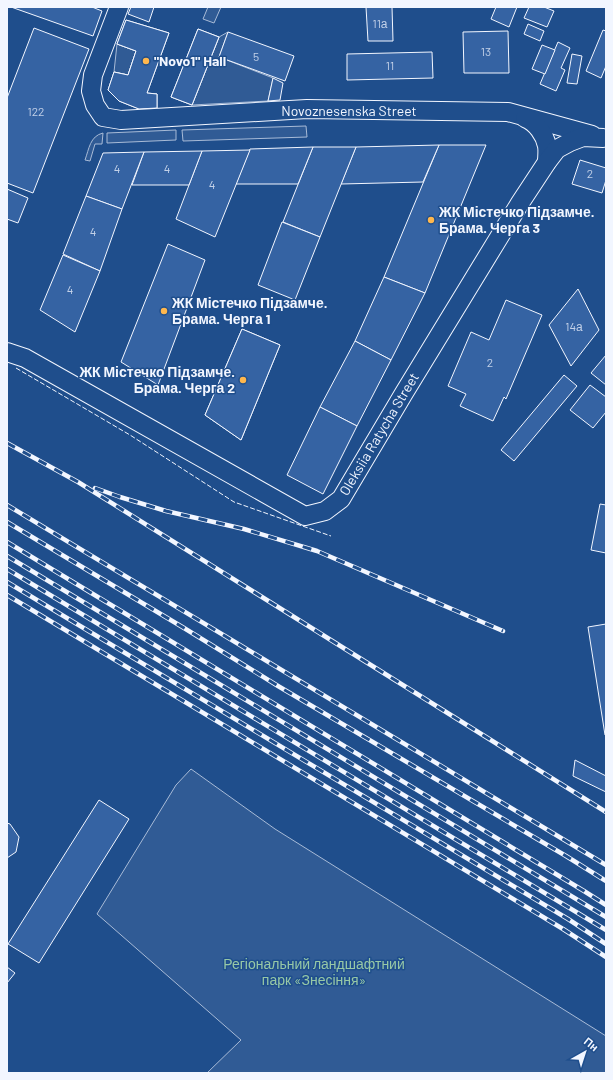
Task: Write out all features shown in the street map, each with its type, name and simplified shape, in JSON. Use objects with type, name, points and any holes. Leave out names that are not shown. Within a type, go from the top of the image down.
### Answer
[{"type":"street","name":"Novoznesenska Street","points":[[119,7],[93,75],[91,91],[95,105],[103,117],[121,120],[307,109],[508,112],[604,139]]},
{"type":"street","points":[[508,112],[529,120],[542,132],[547,145],[547,162]]},
{"type":"street","name":"Oleksiia Ratycha Street","points":[[7,352],[25,358],[305,516],[325,511],[341,499],[520,203],[556,149],[583,137],[604,139]]},
{"type":"green space","points":[[208,7],[221,7],[214,23],[203,19]]},
{"type":"green space","points":[[228,32],[219,57],[273,78],[268,101],[192,105],[219,37]]},
{"type":"green space","points":[[117,44],[136,51],[128,75],[114,72]]},
{"type":"green space","points":[[306,126],[307,137],[183,141],[182,130]]},
{"type":"green space","points":[[176,130],[176,140],[107,143],[107,133]]},
{"type":"green space","points":[[103,133],[102,144],[95,144],[90,161],[85,160],[89,147],[95,137]]},
{"type":"green space","name":"Регіональний ландшафтний парк «Знесіння»","points":[[191,769],[275,829],[606,1036],[606,1073],[207,1073],[241,1040],[97,914],[176,785]]},
{"type":"building","points":[[11,7],[92,7],[102,11],[93,36]]},
{"type":"building","points":[[131,7],[154,7],[149,22],[128,14]]},
{"type":"building","points":[[366,7],[392,7],[393,41],[368,41]]},
{"type":"building","points":[[496,7],[517,7],[509,27],[491,19]]},
{"type":"building","points":[[529,7],[544,7],[554,11],[547,27],[524,18]]},
{"type":"building","name":"\"Novo1\" Hall","points":[[126,20],[169,33],[147,93],[157,94],[157,108],[139,109],[119,101],[108,90],[114,72],[128,75],[136,51],[117,44]]},
{"type":"building","name":"\"Novo1\" Hall","points":[[126,20],[169,33],[147,93],[157,94],[157,108],[139,109],[119,101],[108,90],[114,72],[128,75],[136,51],[117,44]]},
{"type":"building","points":[[528,24],[544,31],[540,41],[524,34]]},
{"type":"building","points":[[34,28],[89,49],[33,193],[7,183],[7,98]]},
{"type":"building","points":[[198,29],[219,37],[192,105],[171,97]]},
{"type":"building","points":[[198,29],[219,37],[192,105],[171,97]]},
{"type":"building","points":[[603,30],[606,31],[606,66],[601,78],[586,71]]},
{"type":"building","points":[[508,31],[509,73],[464,73],[463,32]]},
{"type":"building","points":[[228,32],[294,56],[285,81],[219,57]]},
{"type":"building","points":[[558,42],[570,48],[561,68],[565,70],[556,91],[540,84]]},
{"type":"building","points":[[542,45],[555,50],[545,74],[532,69]]},
{"type":"building","points":[[432,52],[433,78],[347,80],[347,54]]},
{"type":"building","points":[[572,54],[582,56],[577,84],[567,83]]},
{"type":"building","points":[[273,78],[283,83],[280,100],[268,101]]},
{"type":"building","name":"ЖК Містечко Підзамче. Брама. Черга 3","points":[[439,145],[486,145],[425,293],[384,277]]},
{"type":"building","points":[[439,145],[423,182],[341,184],[356,147]]},
{"type":"building","points":[[313,147],[356,147],[320,237],[283,222]]},
{"type":"building","points":[[313,147],[298,184],[236,184],[250,149]]},
{"type":"building","points":[[250,150],[215,237],[176,219],[202,151]]},
{"type":"building","points":[[202,151],[189,185],[132,185],[144,152]]},
{"type":"building","points":[[144,152],[122,209],[86,196],[103,153]]},
{"type":"building","points":[[580,160],[606,168],[606,180],[602,193],[572,184]]},
{"type":"building","points":[[7,189],[28,198],[18,223],[7,219]]},
{"type":"building","points":[[86,196],[122,209],[100,271],[63,254]]},
{"type":"building","points":[[282,222],[320,237],[295,300],[258,285]]},
{"type":"building","name":"ЖК Містечко Підзамче. Брама. Черга 1","points":[[168,244],[205,260],[158,385],[121,362]]},
{"type":"building","points":[[63,255],[100,271],[75,332],[40,310]]},
{"type":"building","points":[[384,277],[425,293],[391,360],[355,341]]},
{"type":"building","points":[[578,289],[599,330],[571,366],[549,325]]},
{"type":"building","points":[[506,300],[542,315],[506,399],[504,397],[493,421],[460,406],[466,394],[448,386],[471,332],[489,340]]},
{"type":"building","name":"ЖК Містечко Підзамче. Брама. Черга 2","points":[[242,329],[280,345],[241,440],[205,415]]},
{"type":"building","name":"ЖК Містечко Підзамче. Брама. Черга 2","points":[[242,329],[280,345],[241,440],[205,415]]},
{"type":"building","points":[[355,341],[391,360],[357,426],[320,407]]},
{"type":"building","points":[[606,355],[606,385],[591,373]]},
{"type":"building","points":[[564,375],[577,386],[514,461],[501,450]]},
{"type":"building","points":[[590,385],[606,397],[606,412],[593,428],[570,410]]},
{"type":"building","points":[[320,407],[357,426],[323,494],[287,475]]},
{"type":"building","points":[[600,504],[606,505],[606,553],[591,550]]},
{"type":"building","points":[[606,624],[606,735],[605,735],[588,627]]},
{"type":"building","points":[[575,760],[606,776],[606,792],[573,776]]},
{"type":"building","points":[[99,800],[129,819],[39,963],[8,944]]},
{"type":"building","points":[[7,823],[10,824],[19,837],[16,852],[7,858]]},
{"type":"building","points":[[7,967],[15,973],[7,983]]},
{"type":"railway","points":[[7,443],[78,482],[606,812]]},
{"type":"railway","points":[[95,488],[166,511],[244,529],[317,551],[503,631]]},
{"type":"railway","points":[[7,505],[606,865]]},
{"type":"railway","points":[[7,522],[278,686],[606,881]]},
{"type":"railway","points":[[7,542],[606,905]]},
{"type":"railway","points":[[7,556],[606,917]]},
{"type":"railway","points":[[7,569],[606,930]]},
{"type":"railway","points":[[7,582],[568,919],[606,944]]},
{"type":"railway","points":[[7,595],[563,929],[606,957]]},
{"type":"fence","points":[[16,368],[130,435],[234,502],[331,536]]},
{"type":"place","name":"\"Novo1\" Hall","points":[[146,61]]},
{"type":"place","name":"ЖК Містечко Підзамче. Брама. Черга 3","points":[[431,220]]},
{"type":"place","name":"ЖК Містечко Підзамче. Брама. Черга 1","points":[[164,311]]},
{"type":"place","name":"ЖК Містечко Підзамче. Брама. Черга 2","points":[[243,380]]}]
